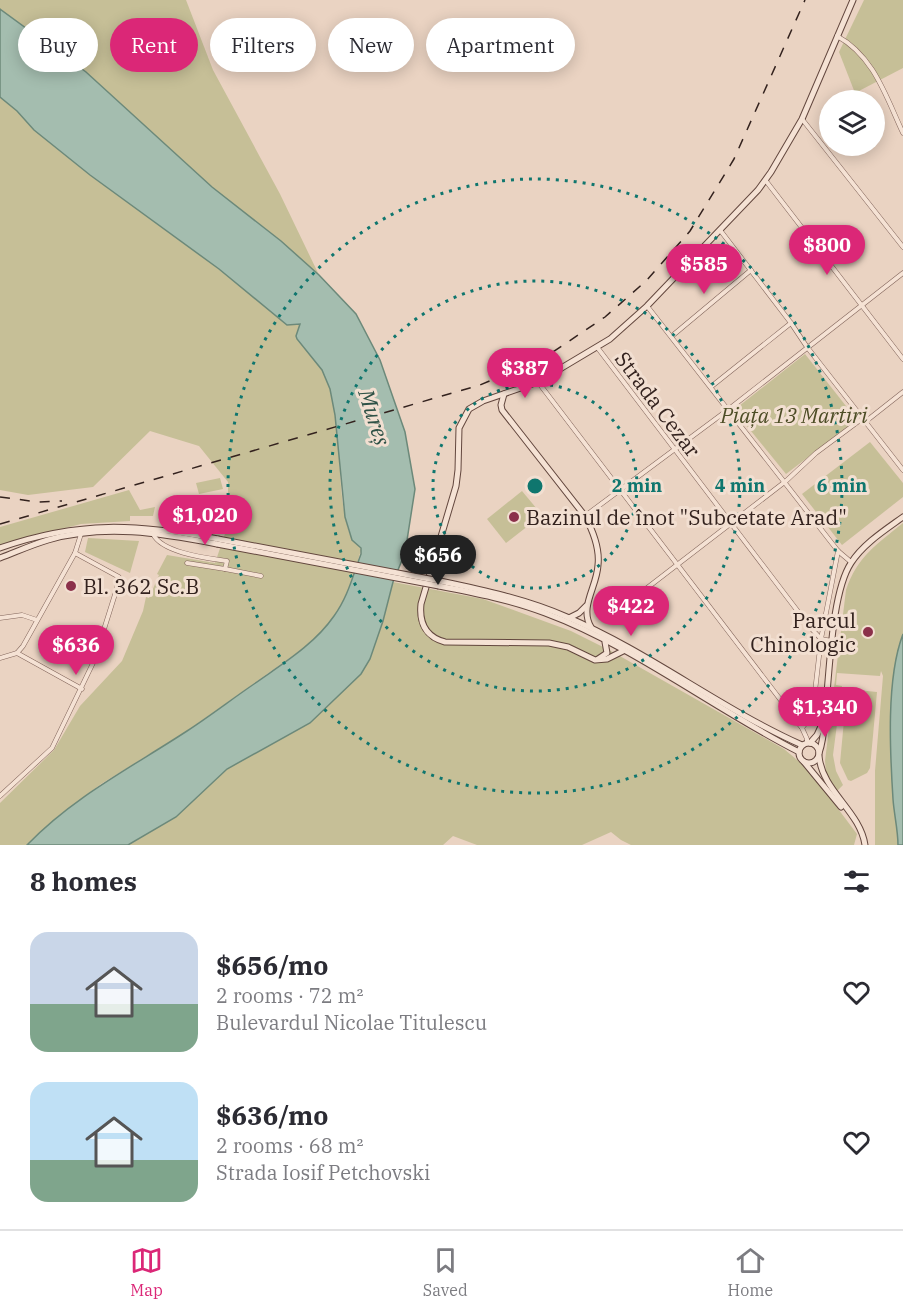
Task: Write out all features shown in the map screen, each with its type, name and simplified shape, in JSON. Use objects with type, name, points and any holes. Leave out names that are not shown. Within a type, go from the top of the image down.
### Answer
[{"type":"main road","points":[[623,651],[607,659],[595,660],[568,647],[549,643],[445,642],[427,633],[420,612],[456,486],[459,428],[469,409],[483,401],[538,382],[622,330],[766,181],[802,119],[853,0]]},
{"type":"main road","points":[[504,394],[502,410],[585,516],[597,545],[599,563],[585,616],[592,629]]},
{"type":"main road","points":[[804,762],[812,763],[819,755],[824,735],[841,585],[851,562],[868,544],[903,517]]},
{"type":"main road","points":[[0,548],[50,534],[107,526],[154,528],[525,601],[592,629],[774,732],[817,746],[823,777],[857,825],[865,845]]},
{"type":"main road","points":[[0,558],[47,540],[105,531],[152,533],[217,542]]},
{"type":"main road","points":[[439,584],[538,610],[604,640],[799,752]]},
{"type":"main road","points":[[569,618],[579,613],[587,605]]},
{"type":"main road","points":[[595,660],[607,653],[608,648],[604,640]]},
{"type":"main road","points":[[825,715],[819,731],[799,752],[800,759],[857,825]]},
{"type":"street","points":[[837,35],[852,44],[868,62],[903,133]]},
{"type":"street","points":[[802,119],[903,247]]},
{"type":"street","points":[[766,181],[903,359]]},
{"type":"street","points":[[720,230],[903,470]]},
{"type":"street","points":[[672,336],[751,270]]},
{"type":"street","points":[[585,516],[729,409],[903,273]]},
{"type":"street","points":[[647,306],[838,550],[851,562]]},
{"type":"street","points":[[711,386],[791,323]]},
{"type":"street","name":"Strada Cezar","points":[[597,347],[821,639]]},
{"type":"street","points":[[538,382],[802,728],[807,739],[806,744]]},
{"type":"street","points":[[608,618],[786,481],[816,453],[903,392]]},
{"type":"street","points":[[152,533],[156,540],[166,546],[227,561],[225,569]]},
{"type":"street","points":[[0,658],[17,653],[75,553],[81,534]]},
{"type":"street","points":[[802,728],[813,709],[821,639],[838,550]]},
{"type":"street","points":[[0,796],[52,748],[94,662],[119,577],[75,553]]},
{"type":"street","points":[[187,563],[261,576]]},
{"type":"street","points":[[0,618],[22,615],[37,620]]},
{"type":"street","points":[[821,639],[833,641]]},
{"type":"street","points":[[17,653],[82,689]]},
{"type":"green space","points":[[0,0],[186,0],[193,18],[110,18],[110,72],[198,72],[198,31],[210,62],[210,72],[214,72],[280,194],[319,275],[281,241],[212,187],[86,72],[98,72],[98,18],[18,18],[18,22],[0,9]]},
{"type":"green space","points":[[864,0],[903,0],[903,68],[861,90],[854,90],[839,52]]},
{"type":"green space","points":[[0,97],[34,130],[90,175],[219,269],[288,325],[300,324],[297,338],[323,371],[330,390],[338,430],[344,512],[350,535],[361,550],[344,602],[326,627],[305,647],[187,731],[101,784],[57,817],[27,845],[0,845],[0,803],[54,750],[80,706],[122,661],[143,611],[146,597],[149,598],[159,575],[157,574],[167,555],[215,563],[228,525],[228,482],[199,446],[150,431],[93,487],[28,495],[0,490]]},
{"type":"green space","name":"Piața 13 Martiri","points":[[805,354],[857,420],[786,474],[734,410]]},
{"type":"green space","points":[[870,442],[903,483],[903,497],[842,545],[802,494]]},
{"type":"green space","points":[[220,478],[223,489],[199,494],[196,483]]},
{"type":"green space","points":[[129,490],[140,510],[155,507],[153,516],[130,516],[130,521],[81,524],[0,545],[0,527]]},
{"type":"green space","name":"Bazinul de înot \"Subcetate Arad\"","points":[[522,491],[542,515],[506,543],[487,519]]},
{"type":"green space","points":[[903,523],[903,634],[896,659],[898,845],[875,845],[875,771],[883,676],[881,671],[880,676],[837,673],[836,685],[842,686],[833,755],[836,771],[843,785],[837,791],[826,773],[825,761],[846,590],[862,560]]},
{"type":"green space","points":[[88,538],[139,541],[130,573],[85,552]]},
{"type":"green space","points":[[393,582],[483,599],[571,631],[611,651],[784,749],[808,769],[857,834],[854,845],[631,845],[611,832],[582,845],[477,845],[453,836],[443,845],[128,845],[176,817],[227,769],[310,723],[361,674],[383,621]]},
{"type":"green space","points":[[847,689],[877,692],[870,768],[867,773],[851,781],[848,780],[840,763]]},
{"type":"water","name":"Mureș","points":[[0,9],[18,22],[18,72],[86,72],[212,187],[281,241],[319,275],[356,314],[380,360],[405,432],[415,489],[405,553],[393,582],[370,659],[361,674],[310,723],[227,769],[176,817],[128,845],[27,845],[83,797],[196,725],[307,645],[339,609],[350,586],[361,548],[352,540],[345,517],[335,415],[330,389],[322,370],[297,339],[300,324],[287,325],[219,269],[90,175],[34,130],[0,97]]},
{"type":"water","points":[[903,634],[903,845],[898,845],[890,738],[894,672]]},
{"type":"railway","points":[[0,524],[480,385],[544,358],[605,317],[646,281],[690,231],[734,159],[805,0]]},
{"type":"railway","points":[[0,497],[38,502],[62,501]]},
{"type":"place","name":"Bazinul de înot \"Subcetate Arad\"","points":[[514,517]]},
{"type":"place","name":"Bl. 362 Sc.B","points":[[71,586]]},
{"type":"place","name":"Parcul Chinologic","points":[[868,632]]}]
